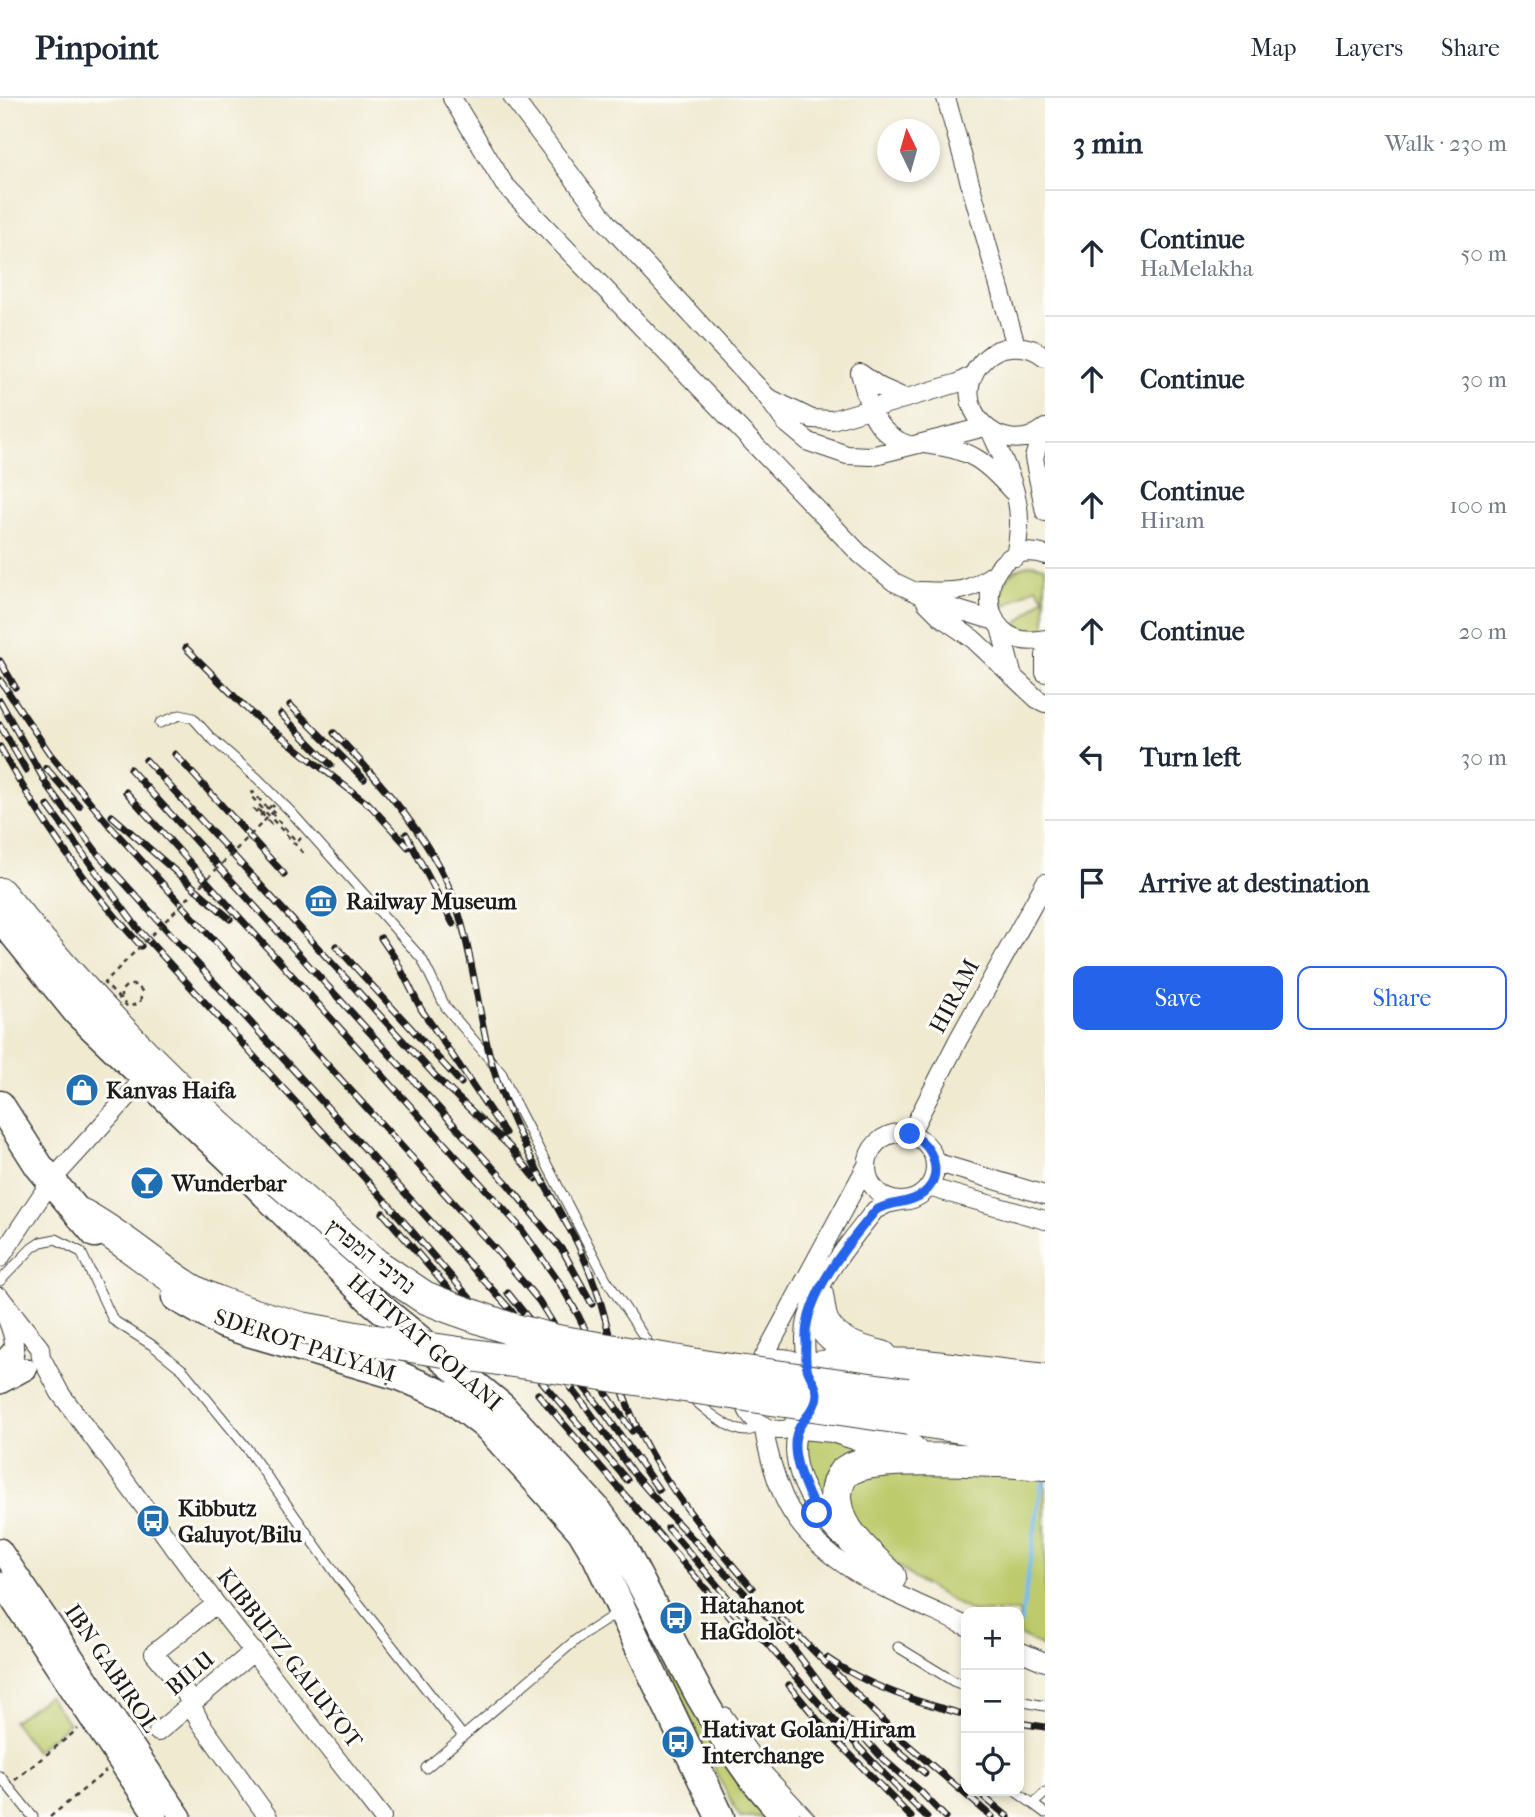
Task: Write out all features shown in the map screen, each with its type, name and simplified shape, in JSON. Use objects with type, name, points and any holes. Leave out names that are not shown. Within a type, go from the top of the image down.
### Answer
[{"type":"highway","name":"נתיבי המפרץ","points":[[0,894],[94,1004],[167,1078],[376,1265],[424,1297],[511,1329],[557,1341],[709,1367],[911,1393]]},
{"type":"highway","name":"HATIVAT GOLANI","points":[[0,917],[78,1013],[245,1173],[371,1300],[502,1407],[597,1510],[618,1539],[681,1661],[727,1742],[751,1776],[786,1817]]},
{"type":"highway","name":"SDEROT PALYAM","points":[[4,1120],[94,1231],[163,1288],[224,1324],[400,1376],[449,1397],[489,1428],[581,1530],[624,1609]]},
{"type":"highway","points":[[82,1215],[122,1238],[192,1290],[213,1301],[301,1328],[356,1338],[911,1393],[1045,1411]]},
{"type":"highway","points":[[817,1295],[823,1324],[833,1336],[911,1393],[1045,1380]]},
{"type":"highway","points":[[807,1369],[856,1363],[911,1393],[1045,1440]]},
{"type":"highway","points":[[801,1423],[833,1426],[896,1448],[925,1453],[1045,1464]]},
{"type":"highway","points":[[890,1577],[854,1539],[839,1514],[836,1496],[838,1483],[845,1472],[871,1462],[890,1460],[998,1461]]},
{"type":"highway","points":[[624,1609],[720,1817]]},
{"type":"street","points":[[452,98],[504,184],[860,554],[894,582],[945,606],[998,624],[1008,634],[1021,640],[1035,642],[1045,639]]},
{"type":"street","points":[[513,98],[608,224],[767,397],[785,422],[809,442],[847,455],[871,456],[987,429],[998,436],[1014,439],[1022,439],[1043,430]]},
{"type":"street","points":[[946,98],[1030,346],[1045,357]]},
{"type":"street","points":[[1016,556],[1020,522],[1015,494],[1008,469],[987,429],[975,415],[970,400],[970,384],[986,357],[1000,349],[1030,346]]},
{"type":"street","points":[[905,398],[880,387],[860,373],[870,409],[880,427],[892,439],[913,445],[951,447],[973,454],[991,468],[1015,494]]},
{"type":"street","points":[[767,397],[812,419],[832,420],[958,383],[974,374]]},
{"type":"street","points":[[1043,430],[1034,458],[1045,512]]},
{"type":"street","points":[[913,590],[957,592],[977,586],[1016,556],[1035,553],[1045,555]]},
{"type":"street","points":[[995,573],[988,598],[1013,677]]},
{"type":"street","points":[[913,590],[941,617],[973,639],[1037,699],[1045,703]]},
{"type":"street","points":[[1045,655],[1045,673]]},
{"type":"street","name":"HIRAM","points":[[910,1134],[971,1016],[1045,883]]},
{"type":"street","points":[[0,1258],[51,1181],[139,1083],[140,1074]]},
{"type":"street","points":[[801,1423],[782,1430],[762,1425],[747,1407],[744,1395],[746,1383],[751,1372],[760,1364],[866,1167],[868,1156],[880,1139],[889,1134],[910,1134],[927,1144],[935,1162],[933,1180],[922,1194],[876,1210],[829,1274],[807,1321],[807,1369]]},
{"type":"street","points":[[935,1162],[1045,1195]]},
{"type":"street","points":[[866,1167],[868,1178],[882,1195],[904,1201]]},
{"type":"street","points":[[928,1187],[1045,1220]]},
{"type":"street","name":"KIBBUTZ GALUYOT","points":[[0,1297],[18,1318],[33,1359],[216,1604],[382,1817]]},
{"type":"street","points":[[0,1304],[9,1354],[15,1363],[33,1359]]},
{"type":"street","points":[[9,1354],[24,1340],[33,1359]]},
{"type":"street","points":[[760,1364],[779,1357],[799,1363],[814,1379],[817,1391],[815,1403],[797,1432],[798,1466],[817,1513],[837,1534],[890,1577],[961,1621]]},
{"type":"street","points":[[0,1383],[33,1359]]},
{"type":"street","points":[[762,1425],[783,1497],[810,1535],[863,1577],[961,1622]]},
{"type":"street","name":"IBN GABIROL","points":[[0,1549],[181,1817]]},
{"type":"street","name":"IBN GABIROL","points":[[0,1583],[156,1817]]},
{"type":"street","points":[[216,1604],[154,1653],[183,1688],[206,1732],[268,1817]]},
{"type":"street","name":"BILU","points":[[158,1732],[254,1651]]},
{"type":"street","points":[[1024,1653],[1045,1662]]},
{"type":"lane","points":[[160,723],[180,715],[193,718],[291,812],[397,929],[422,959],[445,1006],[502,1074],[606,1279],[668,1374],[703,1408],[732,1427],[746,1431],[762,1425]]},
{"type":"lane","points":[[23,1161],[51,1181]]},
{"type":"lane","points":[[0,1281],[41,1242],[56,1239],[81,1252],[113,1320],[152,1345],[183,1370],[246,1447],[341,1581],[463,1736]]},
{"type":"lane","points":[[545,1489],[578,1511]]},
{"type":"lane","points":[[646,1590],[694,1662]]},
{"type":"lane","points":[[426,1768],[577,1639],[624,1609]]},
{"type":"lane","points":[[898,1647],[961,1684]]},
{"type":"lane","points":[[1024,1702],[1045,1706]]},
{"type":"lane","points":[[723,1708],[768,1772],[810,1817]]},
{"type":"lane","points":[[0,1776],[33,1817]]},
{"type":"lane","points":[[1033,1804],[1045,1793]]},
{"type":"lane","points":[[1022,1796],[1045,1813]]},
{"type":"path","points":[[301,838],[297,842],[253,792],[250,795],[305,855]]},
{"type":"path","points":[[121,999],[121,991],[127,985],[136,985],[142,991],[140,1003],[128,1007],[104,983],[266,818],[276,808],[272,805],[260,816],[254,809],[256,807],[261,813],[266,818],[271,824],[274,821]]},
{"type":"path","points":[[8,1785],[91,1718]]},
{"type":"path","points":[[50,1817],[119,1760]]},
{"type":"green space","points":[[1032,564],[1045,567],[1045,628],[1034,630],[1015,626],[1044,597],[1036,587],[1001,608],[1000,599],[1006,578],[1017,569]]},
{"type":"green space","points":[[811,1429],[863,1444],[855,1462],[837,1530],[805,1470],[803,1445]]},
{"type":"green space","points":[[863,1470],[1045,1473],[1045,1648],[1024,1638],[1024,1607],[963,1607],[916,1580],[881,1553],[847,1512],[848,1478]]},
{"type":"green space","points":[[647,1625],[780,1817],[740,1817],[717,1775]]},
{"type":"green space","points":[[48,1696],[69,1723],[35,1751],[13,1721]]},
{"type":"waterway","points":[[1023,1607],[1042,1482]]},
{"type":"railway","points":[[186,648],[251,713],[373,808]]},
{"type":"railway","points":[[0,661],[15,687]]},
{"type":"railway","points":[[0,680],[50,754],[110,826],[497,1251],[539,1301],[584,1373]]},
{"type":"railway","points":[[0,701],[48,787],[99,855],[509,1308],[587,1408],[633,1473],[779,1629],[841,1712],[883,1759],[945,1817]]},
{"type":"railway","points":[[290,705],[364,779]]},
{"type":"railway","points":[[281,714],[331,765]]},
{"type":"railway","points":[[0,725],[26,770]]},
{"type":"railway","points":[[334,733],[407,817],[438,864],[450,889],[465,935],[486,1041],[498,1083],[527,1151],[576,1240],[587,1266],[603,1309],[624,1395],[635,1422],[662,1473],[714,1543],[752,1588]]},
{"type":"railway","points":[[0,747],[64,851],[141,946]]},
{"type":"railway","points":[[175,754],[284,874]]},
{"type":"railway","points":[[146,760],[439,1080],[510,1147],[536,1179]]},
{"type":"railway","points":[[46,768],[79,806]]},
{"type":"railway","points":[[130,769],[506,1182],[563,1251],[592,1304]]},
{"type":"railway","points":[[126,792],[519,1226],[561,1285],[578,1315],[586,1331],[606,1393],[632,1431]]},
{"type":"railway","points":[[368,803],[408,847]]},
{"type":"railway","points":[[48,806],[139,930],[391,1207],[627,1480]]},
{"type":"railway","points":[[112,816],[230,919]]},
{"type":"railway","points":[[406,834],[453,924]]},
{"type":"railway","points":[[381,938],[396,960],[421,1009],[505,1133]]},
{"type":"railway","points":[[336,946],[461,1083]]},
{"type":"railway","points":[[383,1213],[474,1319]]},
{"type":"railway","points":[[508,1293],[604,1412],[659,1490]]},
{"type":"railway","points":[[538,1394],[741,1630]]},
{"type":"railway","points":[[668,1528],[827,1712],[927,1817]]},
{"type":"railway","points":[[781,1618],[900,1738],[992,1817]]},
{"type":"railway","points":[[827,1658],[876,1685],[961,1714]]},
{"type":"railway","points":[[789,1685],[825,1729],[911,1817]]},
{"type":"railway","points":[[1024,1724],[1045,1727]]},
{"type":"railway","points":[[879,1734],[925,1773]]},
{"type":"railway","points":[[984,1797],[1008,1817]]},
{"type":"place","name":"Railway Museum","points":[[321,901]]},
{"type":"place","name":"Kanvas Haifa","points":[[82,1090]]},
{"type":"place","name":"Wunderbar","points":[[147,1183]]},
{"type":"place","name":"Kibbutz Galuyot/Bilu","points":[[153,1521]]},
{"type":"place","name":"Hatahanot HaGdolot","points":[[676,1618]]},
{"type":"place","name":"Hativat Golani/Hiram Interchange","points":[[678,1742]]},
{"type":"route","points":[[817,1513],[798,1466],[796,1445],[797,1432],[810,1414],[817,1391],[814,1379],[807,1369],[807,1321],[829,1274],[867,1220],[876,1210],[887,1204],[913,1199],[922,1194],[933,1180],[935,1162],[932,1153],[927,1144],[910,1134]]}]
